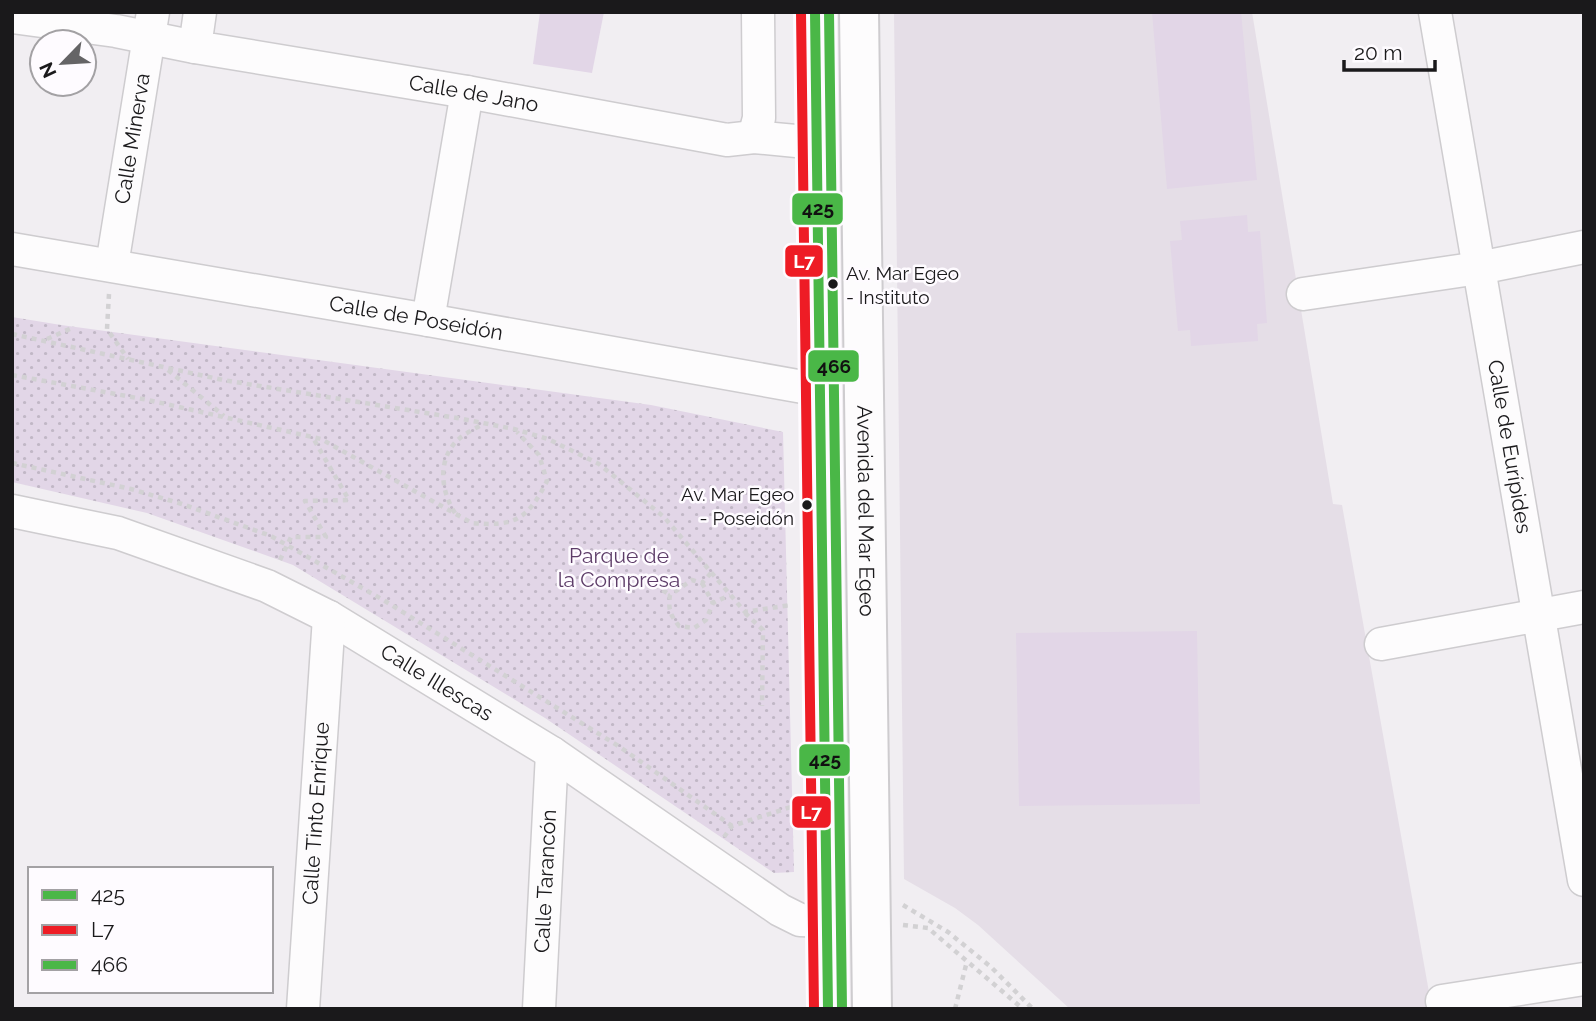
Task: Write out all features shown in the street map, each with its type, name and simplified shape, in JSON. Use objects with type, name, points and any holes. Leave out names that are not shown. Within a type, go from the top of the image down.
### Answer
[{"type":"street","points":[[195,47],[200,12]]},
{"type":"street","points":[[754,137],[759,118],[758,12]]},
{"type":"street","points":[[815,12],[828,1009]]},
{"type":"street","name":"Avenida del Mar Egeo","points":[[859,12],[872,1009]]},
{"type":"street","name":"Calle de Eurípides","points":[[1435,12],[1584,880]]},
{"type":"street","name":"Calle de Jano","points":[[12,17],[151,25],[195,47],[467,92],[727,140],[754,137],[817,143]]},
{"type":"street","name":"Calle Minerva","points":[[112,265],[151,25]]},
{"type":"street","points":[[428,320],[467,92]]},
{"type":"street","points":[[1303,294],[1479,268],[1584,247]]},
{"type":"street","name":"Calle de Poseidón","points":[[12,249],[820,390]]},
{"type":"street","name":"Calle Illescas","points":[[12,511],[118,533],[267,586],[329,617],[552,753],[780,910],[800,920],[827,921]]},
{"type":"street","points":[[1381,644],[1584,607]]},
{"type":"street","name":"Calle Tinto Enrique","points":[[303,1009],[329,617]]},
{"type":"street","name":"Calle Tarancón","points":[[539,1009],[552,753]]},
{"type":"street","points":[[1442,1001],[1584,979]]},
{"type":"path","points":[[112,265],[107,329],[128,359]]},
{"type":"path","points":[[46,339],[74,327]]},
{"type":"path","points":[[12,334],[46,339],[166,369],[514,429],[548,439],[599,464],[664,517],[745,612],[764,630],[762,706]]},
{"type":"path","points":[[166,369],[224,416]]},
{"type":"path","points":[[12,375],[224,416],[312,437],[374,467],[457,516],[472,523],[498,526],[520,518],[537,501],[547,481],[539,455],[514,429]]},
{"type":"path","points":[[457,516],[447,500],[443,478],[445,457],[459,439],[484,423]]},
{"type":"path","points":[[267,586],[291,537],[326,537],[305,501],[349,500],[312,437]]},
{"type":"path","points":[[702,583],[711,573]]},
{"type":"path","points":[[646,579],[670,595]]},
{"type":"path","points":[[713,603],[702,583],[692,580],[670,595],[668,606],[670,615],[679,626],[694,628],[706,620],[713,603],[730,595]]},
{"type":"path","points":[[745,612],[823,600]]},
{"type":"path","points":[[708,861],[732,826],[825,796]]},
{"type":"path","points":[[870,909],[900,903],[948,932],[991,967],[1033,1009]]},
{"type":"path","points":[[870,909],[928,928],[1023,1009]]},
{"type":"path","points":[[954,1009],[967,961]]},
{"type":"shaded area","points":[[894,12],[1252,12],[1333,504],[1342,505],[1432,1009],[1070,1009],[978,925],[955,908],[904,879]]},
{"type":"green space","points":[[540,12],[604,12],[592,73],[533,64]]},
{"type":"green space","points":[[1152,12],[1241,12],[1257,180],[1167,189]]},
{"type":"green space","points":[[1247,215],[1248,232],[1260,231],[1267,323],[1257,324],[1258,341],[1191,346],[1190,330],[1178,331],[1170,241],[1182,240],[1180,221]]},
{"type":"green space","name":"Parque de la Compresa","points":[[12,317],[651,405],[783,432],[794,872],[774,873],[545,718],[293,565],[147,513],[12,482]]},
{"type":"green space","points":[[1197,631],[1200,804],[1019,806],[1016,633]]},
{"type":"transit line","name":"L7","points":[[801,12],[814,1009]]},
{"type":"transit line","name":"425","points":[[815,12],[828,1009]]},
{"type":"transit line","name":"466","points":[[829,12],[842,1009]]},
{"type":"place","name":"Av. Mar Egeo - Instituto","points":[[833,284]]},
{"type":"place","name":"Av. Mar Egeo - Poseidón","points":[[807,505]]}]
